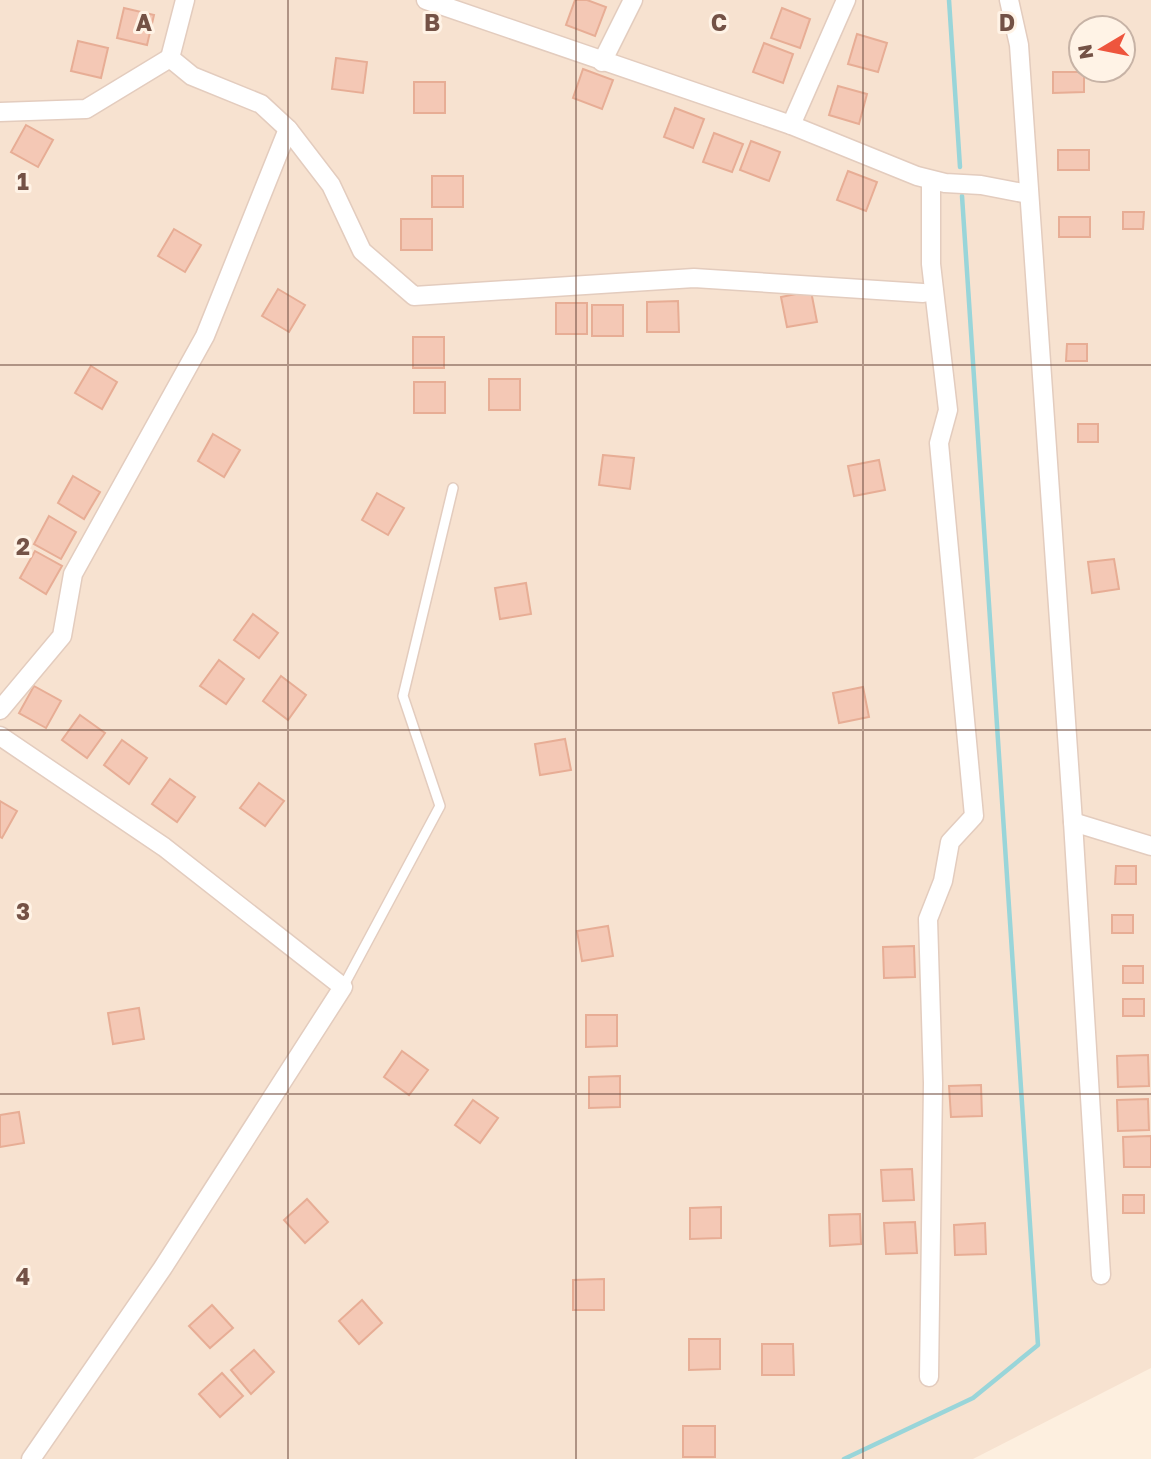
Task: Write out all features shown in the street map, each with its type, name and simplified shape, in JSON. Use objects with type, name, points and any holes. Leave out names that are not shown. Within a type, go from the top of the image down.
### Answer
[{"type":"street","points":[[0,112],[86,109],[170,58],[186,0]]},
{"type":"street","points":[[426,0],[792,125],[931,180],[1028,194]]},
{"type":"street","points":[[602,62],[633,0]]},
{"type":"street","points":[[792,125],[846,0]]},
{"type":"street","points":[[1009,0],[1019,45],[1073,822],[1101,1275]]},
{"type":"street","points":[[170,58],[192,76],[261,104],[288,129],[331,185],[362,251],[414,296],[694,278],[923,293]]},
{"type":"street","points":[[0,710],[62,636],[73,574],[205,336],[288,129]]},
{"type":"street","points":[[929,1377],[933,1083],[928,919],[943,881],[950,842],[974,816],[939,443],[948,410],[931,264],[931,180]]},
{"type":"street","points":[[0,736],[164,848],[343,987],[162,1269],[31,1459]]},
{"type":"street","points":[[1073,822],[1151,846]]},
{"type":"lane","points":[[343,987],[440,806],[402,696],[453,488]]},
{"type":"shaded area","points":[[0,0],[1151,0],[1151,1368],[973,1459],[0,1459]]},
{"type":"building","points":[[575,0],[587,0],[606,7],[595,36],[566,25]]},
{"type":"building","points":[[124,8],[154,15],[147,45],[117,38]]},
{"type":"building","points":[[782,8],[810,19],[800,48],[771,38]]},
{"type":"building","points":[[857,34],[887,43],[878,72],[848,64]]},
{"type":"building","points":[[78,41],[108,48],[101,78],[71,71]]},
{"type":"building","points":[[764,43],[793,54],[783,83],[753,72]]},
{"type":"building","points":[[336,58],[367,62],[363,93],[332,89]]},
{"type":"building","points":[[583,69],[613,80],[602,109],[573,98]]},
{"type":"building","points":[[1053,72],[1067,72],[1067,84],[1084,84],[1084,92],[1053,93]]},
{"type":"building","points":[[414,82],[445,82],[445,113],[414,113]]},
{"type":"building","points":[[838,86],[867,94],[859,124],[829,115]]},
{"type":"building","points":[[675,108],[704,119],[693,148],[664,137]]},
{"type":"building","points":[[26,125],[53,140],[38,167],[11,152]]},
{"type":"building","points":[[714,133],[743,144],[732,172],[703,162]]},
{"type":"building","points":[[751,141],[780,152],[769,181],[740,170]]},
{"type":"building","points":[[1058,150],[1089,150],[1089,170],[1058,170]]},
{"type":"building","points":[[848,171],[877,182],[866,211],[837,200]]},
{"type":"building","points":[[432,176],[463,176],[463,207],[432,207]]},
{"type":"building","points":[[1123,212],[1144,212],[1143,229],[1123,229]]},
{"type":"building","points":[[1059,217],[1090,217],[1090,237],[1059,237]]},
{"type":"building","points":[[401,219],[432,219],[432,250],[401,250]]},
{"type":"building","points":[[174,229],[201,245],[185,272],[158,256]]},
{"type":"building","points":[[278,289],[305,305],[289,332],[262,316]]},
{"type":"building","points":[[811,291],[817,322],[787,327],[781,297]]},
{"type":"building","points":[[678,301],[679,332],[647,332],[647,302]]},
{"type":"building","points":[[556,303],[587,303],[587,334],[556,334]]},
{"type":"building","points":[[592,305],[623,305],[623,336],[592,336]]},
{"type":"building","points":[[413,337],[444,337],[444,368],[413,368]]},
{"type":"building","points":[[1067,344],[1087,344],[1087,361],[1066,361]]},
{"type":"building","points":[[91,366],[117,382],[102,409],[75,393]]},
{"type":"building","points":[[489,379],[520,379],[520,410],[489,410]]},
{"type":"building","points":[[414,382],[445,382],[445,413],[414,413]]},
{"type":"building","points":[[1078,424],[1098,424],[1098,442],[1078,442]]},
{"type":"building","points":[[213,434],[240,450],[224,477],[198,461]]},
{"type":"building","points":[[603,455],[634,458],[630,489],[599,485]]},
{"type":"building","points":[[879,460],[885,490],[854,496],[848,466]]},
{"type":"building","points":[[73,476],[100,492],[84,519],[58,503]]},
{"type":"building","points":[[377,493],[404,508],[388,535],[362,520]]},
{"type":"building","points":[[49,516],[76,532],[61,559],[34,544]]},
{"type":"building","points":[[35,551],[62,566],[46,594],[20,578]]},
{"type":"building","points":[[1114,559],[1119,589],[1092,593],[1088,562]]},
{"type":"building","points":[[526,583],[531,614],[500,619],[495,588]]},
{"type":"building","points":[[253,614],[278,633],[259,658],[234,640]]},
{"type":"building","points":[[219,660],[244,679],[226,704],[200,686]]},
{"type":"building","points":[[281,676],[306,695],[288,720],[263,701]]},
{"type":"building","points":[[34,686],[61,701],[46,728],[19,713]]},
{"type":"building","points":[[863,687],[869,717],[839,723],[833,693]]},
{"type":"building","points":[[80,715],[105,733],[87,758],[62,740]]},
{"type":"building","points":[[565,739],[571,770],[540,775],[535,744]]},
{"type":"building","points":[[122,740],[147,758],[129,784],[104,765]]},
{"type":"building","points":[[170,779],[195,797],[177,822],[152,804]]},
{"type":"building","points":[[259,783],[284,801],[265,826],[240,808]]},
{"type":"building","points":[[0,801],[17,811],[2,838],[0,837]]},
{"type":"building","points":[[1116,866],[1136,866],[1136,884],[1115,884]]},
{"type":"building","points":[[1112,915],[1133,915],[1133,933],[1112,933]]},
{"type":"building","points":[[608,926],[613,956],[582,961],[577,931]]},
{"type":"building","points":[[914,946],[915,977],[884,978],[883,947]]},
{"type":"building","points":[[1123,966],[1143,966],[1143,983],[1123,983]]},
{"type":"building","points":[[1123,999],[1144,999],[1144,1016],[1123,1016]]},
{"type":"building","points":[[139,1008],[144,1039],[113,1044],[108,1013]]},
{"type":"building","points":[[586,1015],[617,1015],[617,1046],[586,1047]]},
{"type":"building","points":[[402,1051],[428,1070],[409,1095],[384,1077]]},
{"type":"building","points":[[1148,1055],[1149,1086],[1118,1087],[1117,1056]]},
{"type":"building","points":[[620,1076],[620,1107],[589,1108],[589,1077]]},
{"type":"building","points":[[981,1085],[982,1116],[951,1117],[949,1086]]},
{"type":"building","points":[[1148,1099],[1149,1130],[1118,1131],[1117,1100]]},
{"type":"building","points":[[473,1100],[498,1118],[480,1143],[455,1125]]},
{"type":"building","points":[[19,1112],[24,1143],[0,1147],[0,1115]]},
{"type":"building","points":[[1151,1136],[1151,1167],[1124,1167],[1123,1137]]},
{"type":"building","points":[[912,1169],[914,1200],[883,1201],[881,1170]]},
{"type":"building","points":[[1123,1195],[1144,1195],[1144,1213],[1123,1213]]},
{"type":"building","points":[[307,1199],[328,1222],[305,1243],[284,1220]]},
{"type":"building","points":[[721,1207],[721,1238],[690,1239],[690,1208]]},
{"type":"building","points":[[860,1214],[861,1244],[830,1246],[829,1215]]},
{"type":"building","points":[[915,1222],[917,1253],[886,1254],[884,1223]]},
{"type":"building","points":[[985,1223],[986,1254],[955,1255],[954,1225]]},
{"type":"building","points":[[604,1279],[604,1310],[573,1310],[573,1280]]},
{"type":"building","points":[[362,1300],[382,1323],[359,1344],[339,1321]]},
{"type":"building","points":[[212,1305],[233,1328],[210,1348],[189,1326]]},
{"type":"building","points":[[689,1339],[720,1339],[720,1369],[689,1370]]},
{"type":"building","points":[[762,1344],[793,1344],[794,1375],[762,1375]]},
{"type":"building","points":[[254,1350],[274,1372],[251,1394],[231,1370]]},
{"type":"building","points":[[222,1373],[243,1396],[220,1417],[199,1394]]},
{"type":"building","points":[[683,1426],[715,1426],[715,1457],[683,1457]]},
{"type":"waterway","points":[[949,0],[960,167]]},
{"type":"waterway","points":[[844,1459],[973,1398],[1038,1345],[962,196]]}]
